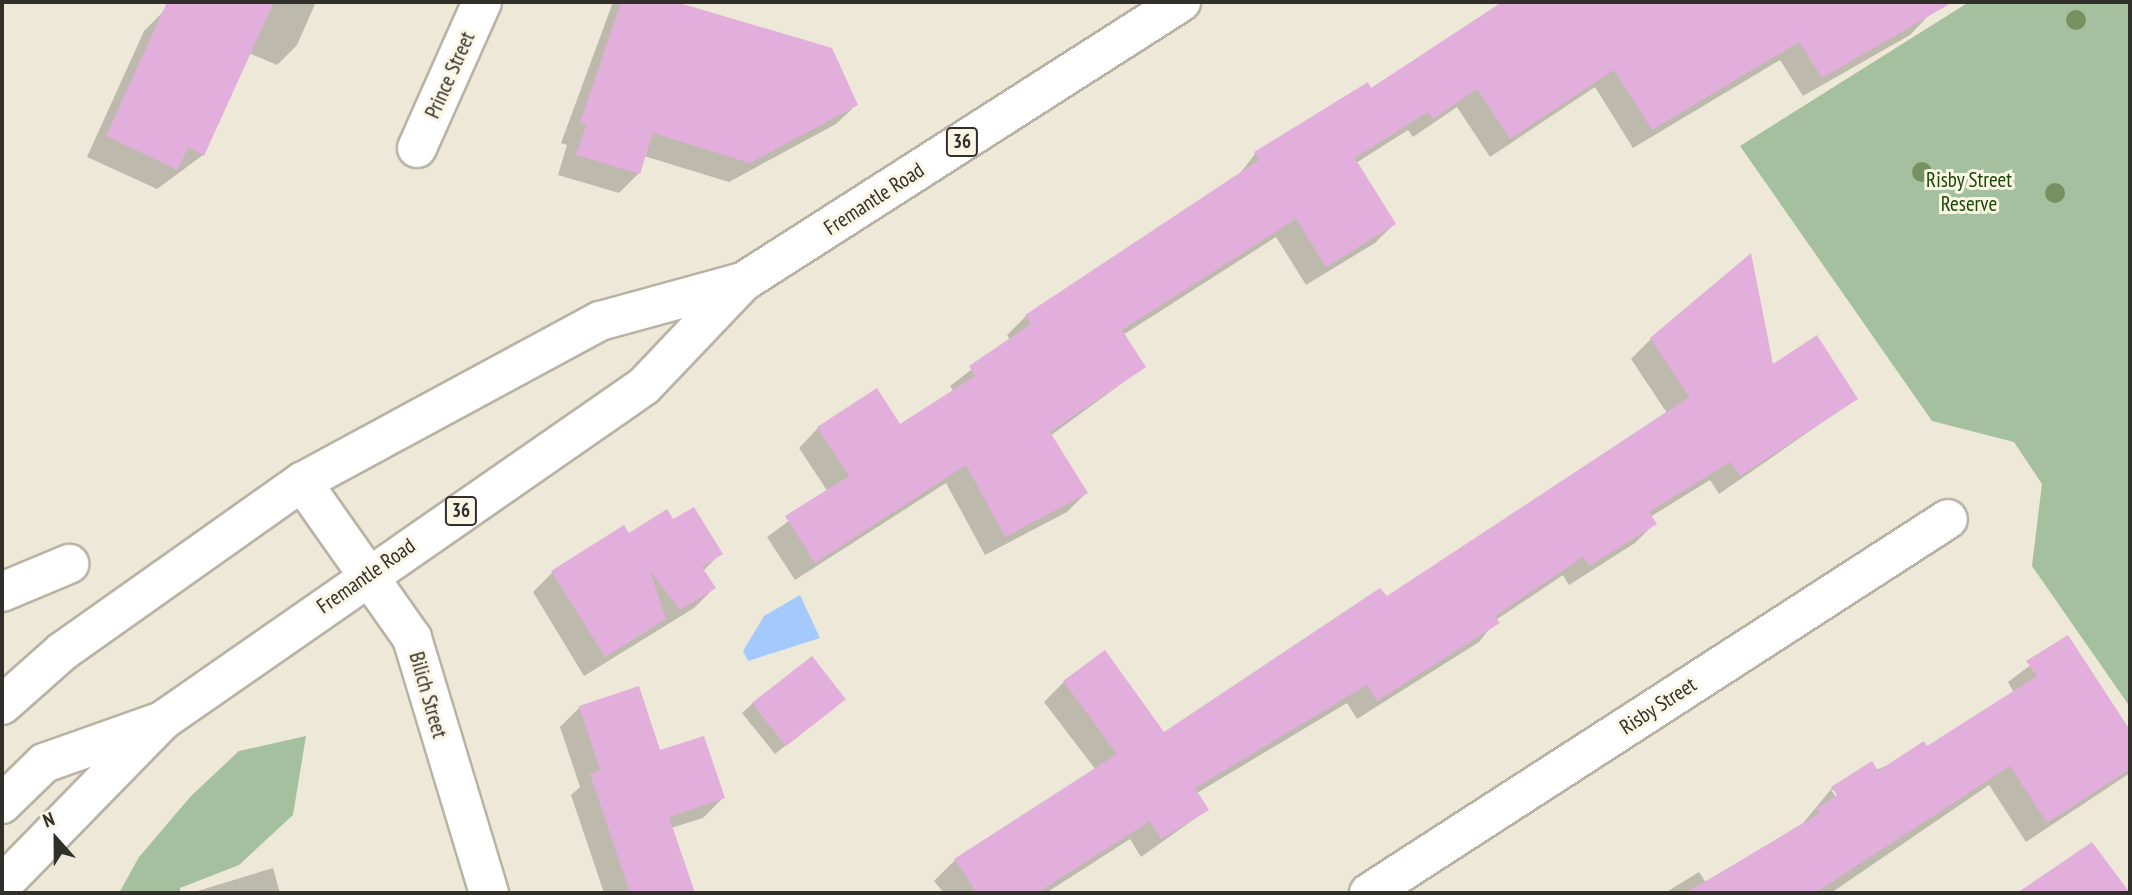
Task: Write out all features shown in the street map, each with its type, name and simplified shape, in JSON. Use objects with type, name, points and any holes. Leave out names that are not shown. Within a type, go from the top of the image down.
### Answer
[{"type":"main road","name":"Prince Street","points":[[417,148],[482,2]]},
{"type":"main road","name":"Fremantle Road","points":[[2,885],[162,721],[367,574],[644,386],[743,282],[1181,2]]},
{"type":"main road","name":"Fremantle Road","points":[[2,705],[63,651],[302,482],[600,321],[743,282]]},
{"type":"main road","name":"Bilich Street","points":[[302,482],[416,648],[489,893]]},
{"type":"main road","name":"Risby Street","points":[[1369,893],[1948,519]]},
{"type":"main road","points":[[2,592],[69,564]]},
{"type":"main road","points":[[2,804],[44,763],[162,721]]},
{"type":"green space","name":"Risby Street Reserve","points":[[1969,2],[2130,2],[2130,707],[2032,566],[2042,484],[2014,442],[1932,421],[1740,146]]},
{"type":"green space","points":[[306,736],[293,815],[239,865],[180,888],[180,893],[119,893],[139,857],[191,796],[239,751]]},
{"type":"water","points":[[800,595],[820,638],[748,661],[743,651],[764,616]]},
{"type":"building","points":[[167,2],[274,2],[204,156],[188,147],[178,170],[106,136]]},
{"type":"building","points":[[621,2],[676,2],[832,48],[858,105],[750,163],[653,133],[640,174],[576,155],[586,125],[580,123]]},
{"type":"building","points":[[1502,2],[1953,2],[1822,78],[1799,42],[1652,130],[1614,70],[1510,139],[1477,89],[1433,119],[1428,112],[1355,158],[1396,224],[1326,267],[1296,219],[1122,330],[1146,367],[1050,432],[1088,493],[1005,537],[966,465],[815,563],[785,516],[849,476],[817,427],[877,388],[900,424],[975,376],[969,366],[1031,324],[1025,315],[1259,160],[1254,152],[1368,82],[1371,88]]},
{"type":"building","points":[[1751,253],[1773,364],[1817,335],[1858,399],[1740,476],[1730,462],[1649,512],[1657,524],[1589,566],[1583,557],[1495,616],[1500,623],[1377,701],[1367,685],[1195,788],[1209,810],[1161,839],[1150,821],[1037,893],[977,893],[954,859],[1117,754],[1063,681],[1105,650],[1164,732],[1380,588],[1387,596],[1689,397],[1650,338]]},
{"type":"building","points":[[694,507],[723,554],[702,567],[716,588],[680,610],[650,571],[666,619],[605,657],[551,571],[624,525],[629,533],[667,509],[673,519]]},
{"type":"building","points":[[2068,635],[2130,730],[2130,769],[2047,823],[2010,766],[1815,893],[1686,893],[1820,813],[1817,808],[1837,795],[1831,787],[1872,761],[1878,771],[1924,741],[1927,746],[2037,676],[2026,661]]},
{"type":"building","points":[[812,656],[846,699],[786,746],[752,703]]},
{"type":"building","points":[[639,686],[660,750],[704,736],[725,798],[669,817],[695,893],[630,893],[590,774],[600,770],[579,706]]},
{"type":"building","points":[[2092,842],[2130,893],[2017,893]]}]
